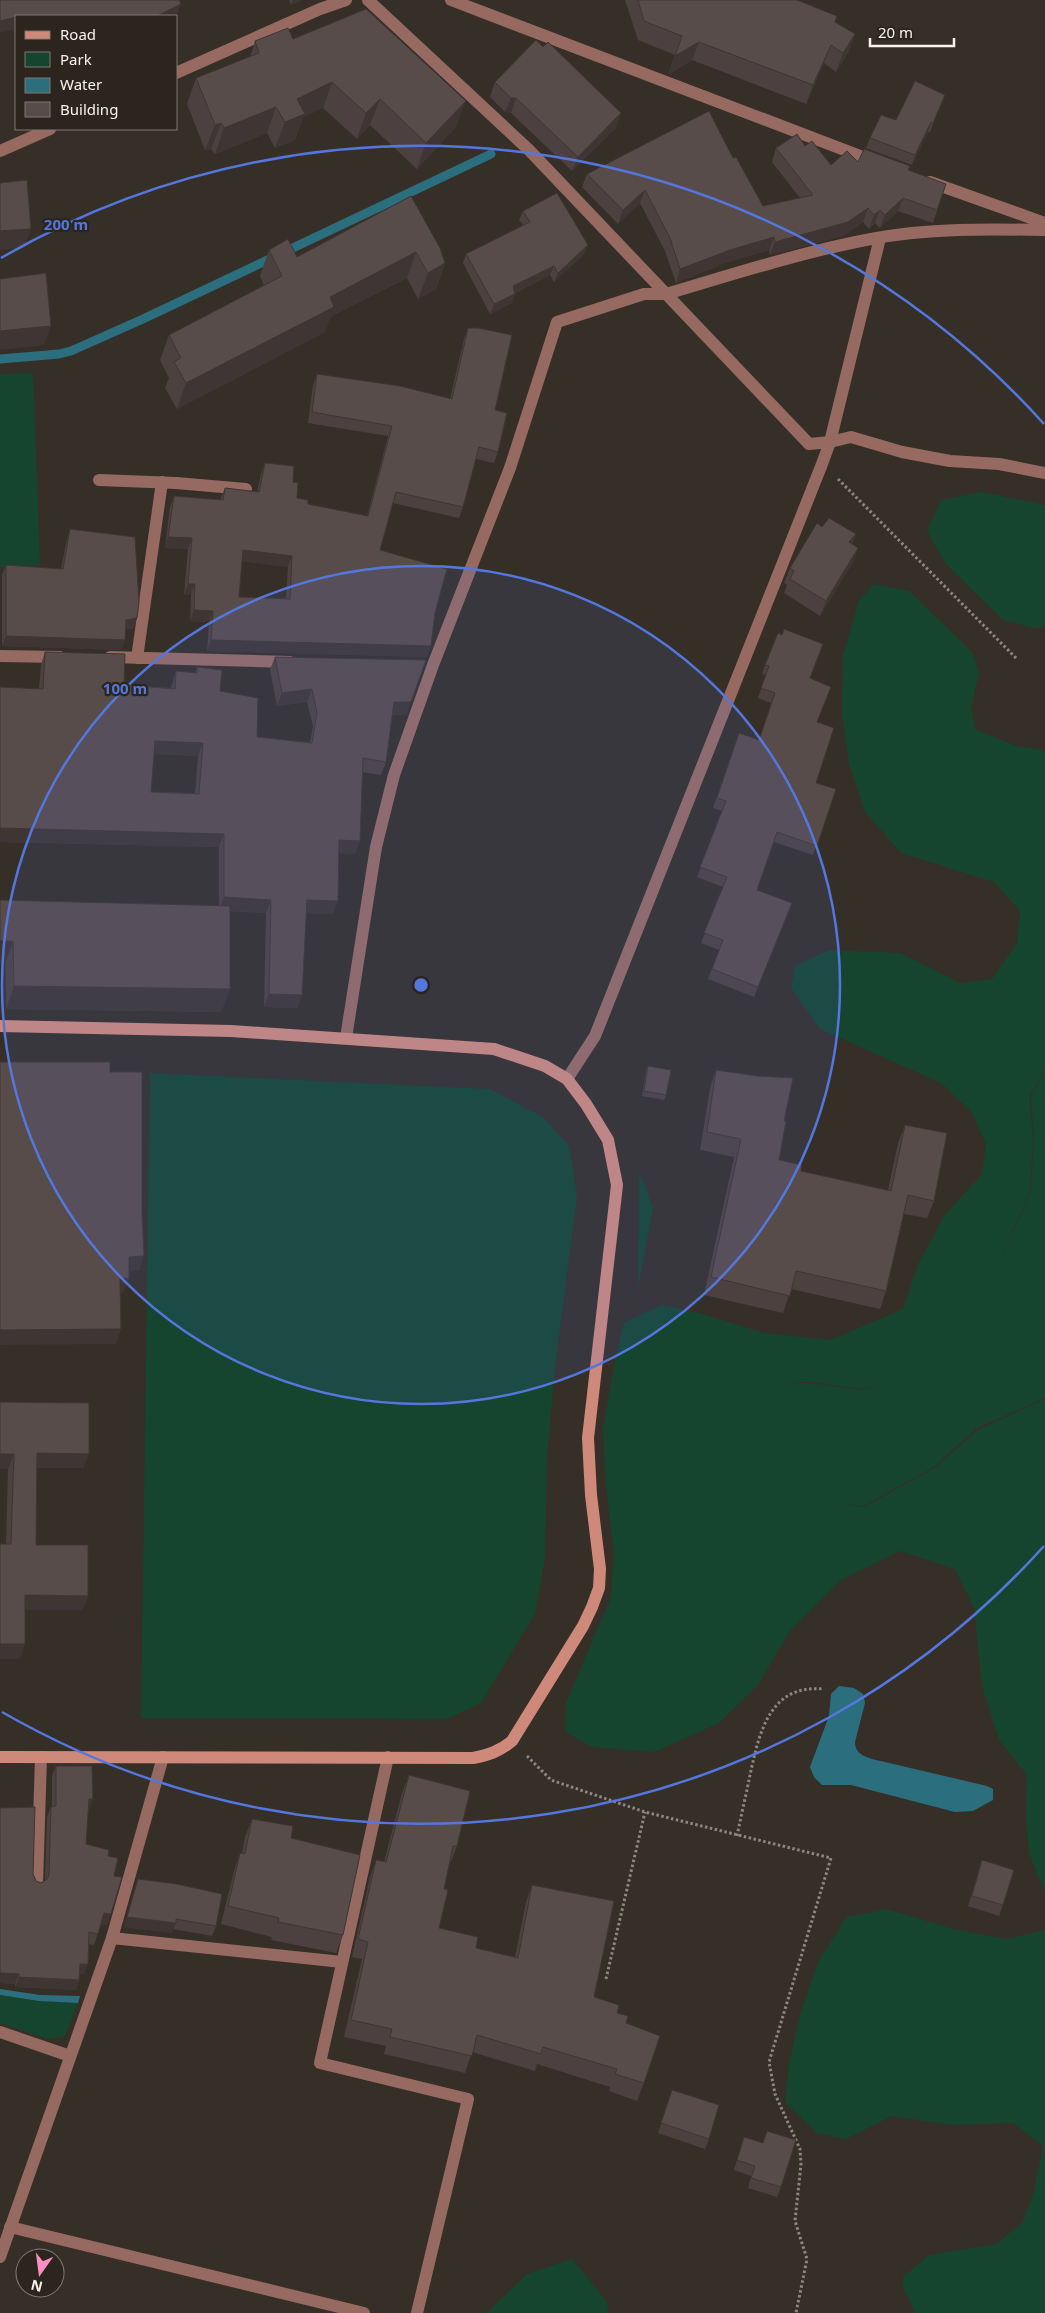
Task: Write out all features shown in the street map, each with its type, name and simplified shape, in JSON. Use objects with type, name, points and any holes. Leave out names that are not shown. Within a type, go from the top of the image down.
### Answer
[{"type":"street","points":[[178,72],[320,9],[346,0]]},
{"type":"street","points":[[368,0],[528,150],[809,444],[830,442],[851,436],[873,444],[931,457],[970,463],[999,464],[1045,473]]},
{"type":"street","points":[[451,0],[884,165]]},
{"type":"street","points":[[0,151],[48,130]]},
{"type":"street","points":[[921,179],[1045,224]]},
{"type":"street","points":[[346,1038],[366,904],[385,808],[394,776],[428,665],[510,468],[556,322],[644,294],[666,294],[795,257],[880,238],[979,229],[1045,230]]},
{"type":"street","points":[[567,1079],[595,1036],[822,464],[830,442],[880,238]]},
{"type":"street","points":[[99,480],[162,482],[246,489]]},
{"type":"street","points":[[137,658],[162,482]]},
{"type":"street","points":[[0,656],[68,657]]},
{"type":"street","points":[[98,657],[300,662]]},
{"type":"street","points":[[0,1026],[231,1031],[494,1049],[545,1066],[567,1079],[586,1104],[608,1140],[617,1184],[588,1438],[591,1495],[600,1570],[599,1588],[583,1626],[512,1741],[502,1750],[473,1758],[0,1757]]},
{"type":"street","points":[[37,1885],[41,1757]]},
{"type":"street","points":[[0,2257],[112,1938],[163,1757]]},
{"type":"street","points":[[388,1757],[320,2063],[468,2099],[417,2313]]},
{"type":"street","points":[[112,1938],[342,1962]]},
{"type":"street","points":[[0,2032],[70,2056]]},
{"type":"street","points":[[10,2227],[364,2313]]},
{"type":"path","points":[[822,464],[1017,659]]},
{"type":"path","points":[[737,1836],[758,1741],[769,1716],[784,1697],[793,1692],[813,1688],[823,1689]]},
{"type":"path","points":[[512,1741],[551,1780],[645,1812],[830,1858],[769,2062],[775,2094],[800,2149],[801,2164],[796,2196],[795,2221],[807,2259],[796,2313]]},
{"type":"path","points":[[606,1979],[645,1812]]},
{"type":"green space","points":[[33,373],[40,565],[0,567],[0,374]]},
{"type":"green space","points":[[981,492],[1045,505],[1045,627],[1034,628],[1003,620],[946,564],[927,531],[941,500]]},
{"type":"green space","points":[[874,584],[909,591],[972,652],[979,674],[971,707],[975,729],[1016,746],[1045,750],[1045,1071],[1029,1097],[1033,1138],[1030,1192],[991,1279],[1031,1192],[1034,1138],[1031,1096],[1045,1072],[1045,1398],[977,1428],[932,1468],[863,1506],[831,1502],[864,1507],[933,1469],[978,1430],[1045,1399],[1045,1893],[1029,1853],[1026,1818],[1027,1775],[999,1740],[982,1686],[974,1608],[955,1569],[900,1551],[841,1580],[789,1632],[758,1685],[719,1723],[654,1752],[592,1747],[565,1732],[566,1703],[611,1597],[614,1553],[606,1488],[603,1428],[624,1322],[662,1305],[699,1313],[764,1333],[831,1340],[903,1309],[919,1262],[945,1215],[982,1174],[986,1144],[972,1113],[941,1083],[820,1029],[791,988],[795,966],[829,950],[900,953],[960,983],[992,979],[1017,943],[1020,911],[994,882],[901,853],[865,812],[849,764],[842,714],[843,656],[859,600]],"holes":[[[810,1382],[860,1389],[882,1385],[860,1390],[810,1383],[777,1383]]]},
{"type":"green space","points":[[150,1073],[490,1089],[543,1117],[569,1146],[577,1196],[555,1368],[547,1457],[545,1557],[535,1614],[481,1703],[447,1719],[141,1718]]},
{"type":"green space","points":[[639,1172],[653,1207],[638,1289]]},
{"type":"green space","points":[[887,1909],[953,1929],[1007,1939],[1045,1930],[1045,2313],[915,2313],[903,2287],[903,2277],[929,2255],[996,2244],[1023,2222],[1034,2191],[1043,2146],[1013,2123],[951,2125],[892,2116],[846,2139],[817,2133],[785,2102],[789,2064],[800,2015],[819,1960],[847,1917]]},
{"type":"green space","points":[[0,1995],[39,2001],[78,2003],[65,2036],[47,2039],[0,2023]]},
{"type":"green space","points":[[572,2259],[607,2302],[608,2313],[487,2313],[527,2274]]},
{"type":"water","points":[[839,1686],[854,1688],[863,1694],[865,1703],[855,1742],[856,1749],[860,1754],[872,1759],[987,1786],[993,1789],[993,1800],[973,1811],[955,1812],[851,1785],[822,1785],[814,1777],[810,1767],[829,1716],[831,1694]]},
{"type":"water","points":[[0,1989],[40,1995],[80,1996],[78,2003],[39,2001],[0,1995]]},
{"type":"building","points":[[0,0],[179,0],[181,4],[159,15],[15,15],[15,17],[0,21]]},
{"type":"building","points":[[638,0],[797,0],[837,16],[835,22],[855,34],[843,53],[831,45],[813,85],[699,42],[675,56],[682,36],[644,21]]},
{"type":"building","points":[[366,9],[466,101],[426,143],[380,99],[366,113],[332,82],[297,99],[305,114],[285,122],[276,107],[224,128],[221,123],[215,125],[196,78],[259,53],[255,41],[288,28],[293,39]]},
{"type":"building","points":[[536,40],[543,47],[548,42],[621,113],[578,157],[516,98],[511,98],[495,82]]},
{"type":"building","points":[[915,81],[945,95],[933,123],[931,122],[915,155],[870,138],[881,115],[896,120]]},
{"type":"building","points":[[709,111],[733,158],[736,157],[763,206],[813,195],[776,148],[797,134],[805,146],[812,141],[831,165],[847,151],[858,162],[864,149],[910,166],[908,170],[946,184],[937,210],[903,198],[885,215],[880,210],[874,215],[868,208],[848,222],[775,242],[774,237],[730,250],[680,269],[670,238],[645,190],[623,210],[587,174]]},
{"type":"building","points":[[27,180],[31,229],[0,231],[0,183]]},
{"type":"building","points":[[557,193],[588,245],[558,273],[554,266],[513,286],[515,294],[494,304],[466,254],[530,222],[523,211]]},
{"type":"building","points":[[411,196],[440,248],[445,263],[428,273],[416,252],[330,297],[334,307],[186,383],[174,362],[181,358],[169,335],[282,276],[269,250],[288,239],[297,257]]},
{"type":"building","points":[[46,273],[51,326],[0,331],[0,279]]},
{"type":"building","points":[[468,328],[478,328],[512,335],[495,410],[507,413],[498,452],[479,447],[463,507],[396,492],[380,550],[447,569],[435,612],[431,646],[211,640],[213,611],[194,610],[195,584],[188,584],[192,538],[168,537],[174,496],[223,500],[225,488],[259,492],[265,463],[294,466],[293,482],[298,483],[297,498],[308,500],[308,504],[368,516],[392,426],[312,412],[317,374],[400,386],[452,399]],"holes":[[[243,550],[292,556],[290,599],[239,597]]]},
{"type":"building","points":[[829,518],[856,534],[849,542],[858,548],[826,601],[790,579],[794,571],[790,568],[817,523],[822,527]]},
{"type":"building","points":[[70,529],[135,537],[139,602],[137,618],[126,620],[125,640],[6,636],[6,565],[63,569]]},
{"type":"building","points":[[784,629],[823,644],[810,678],[831,687],[817,722],[834,728],[816,783],[836,789],[817,846],[777,832],[757,890],[792,903],[758,987],[712,969],[723,940],[704,933],[727,877],[700,867],[726,801],[717,798],[739,733],[759,740],[775,693],[761,688],[769,666],[765,665],[778,633],[782,635]]},
{"type":"building","points":[[45,652],[125,654],[124,685],[175,689],[176,671],[197,673],[197,667],[222,670],[220,691],[258,698],[257,737],[312,743],[317,713],[312,689],[282,693],[275,657],[426,660],[411,702],[394,702],[386,762],[363,758],[360,841],[339,840],[338,901],[307,900],[302,995],[269,994],[271,900],[224,897],[224,834],[0,828],[0,687],[43,689]],"holes":[[[155,741],[203,743],[199,794],[151,792]]]},
{"type":"building","points":[[0,900],[230,906],[230,989],[14,986],[13,941],[0,941]]},
{"type":"building","points":[[0,1062],[110,1062],[110,1072],[142,1072],[142,1212],[144,1256],[129,1257],[129,1279],[120,1278],[121,1329],[0,1330]]},
{"type":"building","points":[[648,1066],[671,1070],[666,1095],[644,1091]]},
{"type":"building","points":[[716,1070],[757,1076],[793,1078],[784,1121],[786,1121],[779,1160],[802,1165],[801,1171],[891,1191],[905,1125],[947,1133],[934,1201],[908,1195],[886,1291],[796,1271],[790,1296],[711,1277],[741,1139],[707,1132]]},
{"type":"building","points":[[0,1402],[89,1403],[89,1454],[37,1453],[36,1545],[88,1545],[88,1596],[25,1595],[25,1644],[0,1644],[0,1544],[11,1544],[14,1454],[0,1454]]},
{"type":"building","points":[[56,1766],[92,1766],[93,1799],[89,1799],[86,1844],[109,1850],[108,1856],[118,1858],[114,1876],[122,1877],[111,1914],[104,1913],[98,1934],[89,1932],[88,1964],[80,1964],[79,1980],[19,1977],[19,1974],[0,1973],[0,1808],[35,1807],[33,1874],[36,1881],[41,1883],[49,1875],[51,1807],[56,1806]]},
{"type":"building","points":[[409,1775],[470,1791],[457,1846],[453,1846],[444,1889],[448,1890],[439,1928],[478,1937],[476,1948],[518,1958],[532,1885],[614,1901],[594,1997],[619,2005],[617,2013],[628,2016],[626,2023],[660,2036],[644,2083],[615,2074],[617,2069],[543,2047],[541,2054],[477,2035],[472,2056],[390,2037],[392,2029],[351,2020],[368,1942],[358,1939],[376,1860],[386,1862]]},
{"type":"building","points":[[252,1819],[293,1826],[291,1838],[360,1855],[343,1935],[278,1922],[279,1918],[228,1906],[240,1853],[245,1854]]},
{"type":"building","points":[[982,1860],[1014,1870],[1003,1905],[972,1896]]},
{"type":"building","points":[[138,1879],[177,1884],[222,1894],[216,1926],[176,1919],[176,1923],[127,1917]]},
{"type":"building","points":[[672,2090],[719,2105],[709,2139],[661,2123]]},
{"type":"building","points":[[767,2131],[796,2140],[781,2187],[751,2178],[755,2166],[737,2160],[744,2137],[763,2143]]},
{"type":"waterway","points":[[0,359],[59,354],[71,351],[143,319],[491,154]]}]
